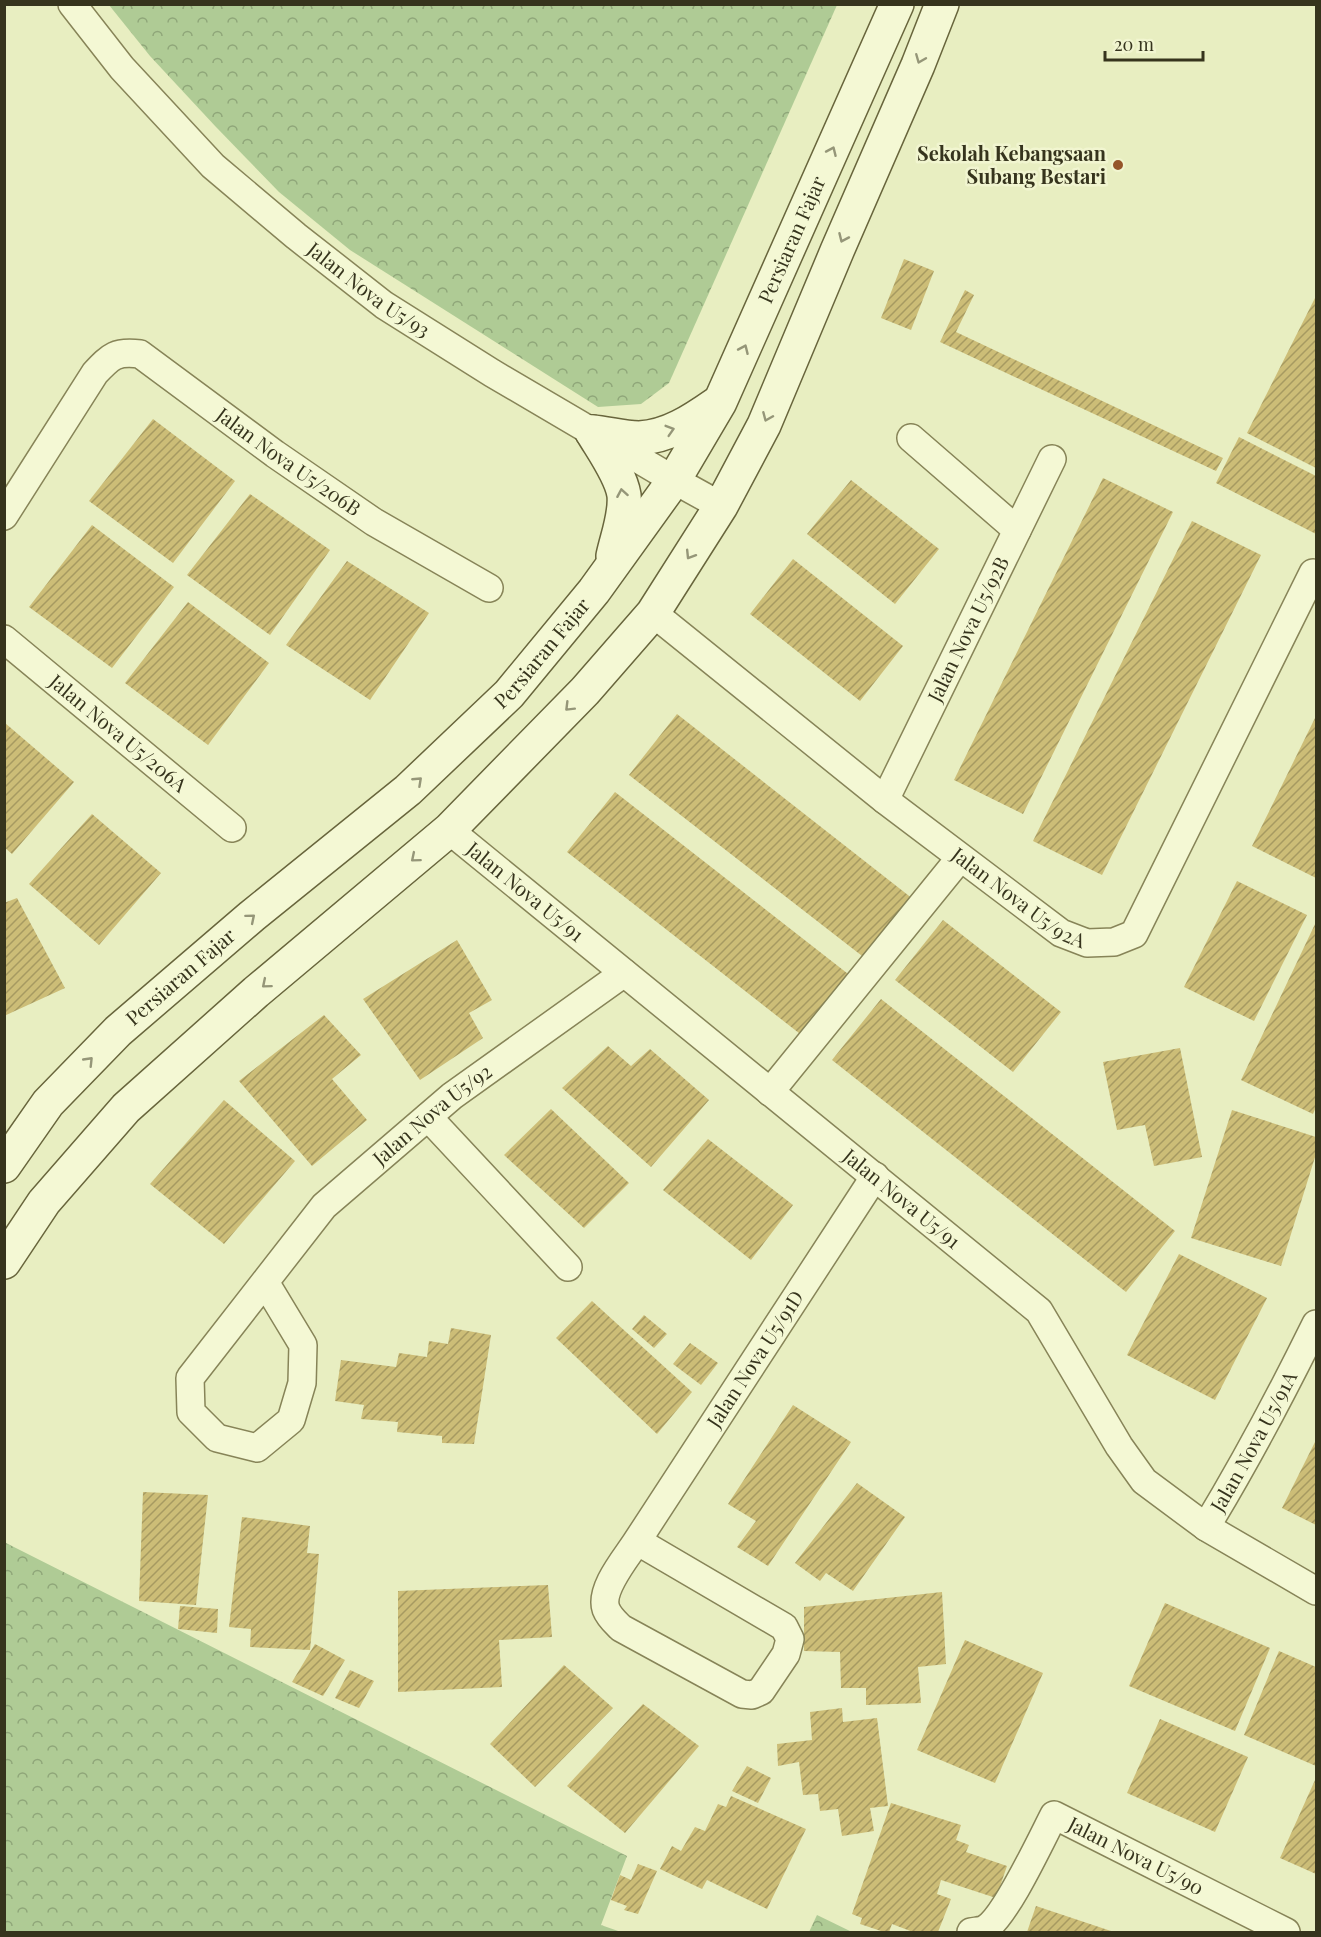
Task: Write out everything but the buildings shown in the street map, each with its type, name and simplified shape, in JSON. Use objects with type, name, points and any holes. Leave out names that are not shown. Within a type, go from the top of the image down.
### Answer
[{"type":"main road","name":"Persiaran Fajar","points":[[4,1166],[48,1103],[118,1031],[261,909],[408,790],[501,702],[587,599],[674,480],[720,402],[897,4]]},
{"type":"main road","points":[[4,1262],[44,1202],[126,1108],[256,992],[449,830],[585,691],[653,613],[721,506],[764,425],[918,66],[942,4]]},
{"type":"main road","points":[[592,432],[640,438],[660,434],[683,427],[720,402]]},
{"type":"main road","points":[[592,432],[619,479],[624,495],[623,514],[609,570]]},
{"type":"street","name":"Jalan Nova U5/93","points":[[72,4],[122,68],[213,166],[296,236],[384,304],[492,373],[721,506]]},
{"type":"street","name":"Jalan Nova U5/206B","points":[[4,516],[95,373],[108,359],[125,352],[140,354],[275,454],[374,522],[489,588]]},
{"type":"street","points":[[911,438],[1017,530]]},
{"type":"street","name":"Jalan Nova U5/92B","points":[[885,800],[1052,459]]},
{"type":"street","name":"Jalan Nova U5/92A","points":[[653,613],[885,800],[1061,933],[1087,943],[1114,942],[1134,934],[1312,573]]},
{"type":"street","name":"Jalan Nova U5/206A","points":[[4,639],[232,828]]},
{"type":"street","name":"Jalan Nova U5/91","points":[[449,830],[1039,1311],[1119,1446],[1144,1481],[1206,1527],[1317,1591]]},
{"type":"street","points":[[770,1092],[960,858]]},
{"type":"street","name":"Jalan Nova U5/92","points":[[265,1282],[303,1345],[302,1383],[291,1420],[257,1448],[217,1438],[191,1412],[190,1378],[324,1206],[452,1096],[624,973]]},
{"type":"street","points":[[4,1139],[48,1103]]},
{"type":"street","points":[[428,1117],[568,1267]]},
{"type":"street","name":"Jalan Nova U5/91D","points":[[637,1541],[784,1627],[790,1639],[786,1654],[761,1691],[752,1695],[742,1694],[621,1628],[611,1618],[605,1607],[606,1595],[611,1581],[874,1176]]},
{"type":"street","name":"Jalan Nova U5/91A","points":[[1206,1527],[1274,1408],[1317,1324]]},
{"type":"street","name":"Jalan Nova U5/90","points":[[971,1932],[984,1930],[994,1921],[1023,1875],[1054,1815],[1286,1932]]},
{"type":"green space","points":[[109,5],[837,5],[669,383],[641,404],[598,407],[350,250],[279,192],[150,56]]},
{"type":"green space","points":[[4,1542],[627,1856],[601,1925],[621,1932],[5,1932]]},
{"type":"green space","points":[[817,1915],[852,1932],[809,1932]]},
{"type":"place","name":"Sekolah Kebangsaan Subang Bestari","points":[[1118,165]]}]
